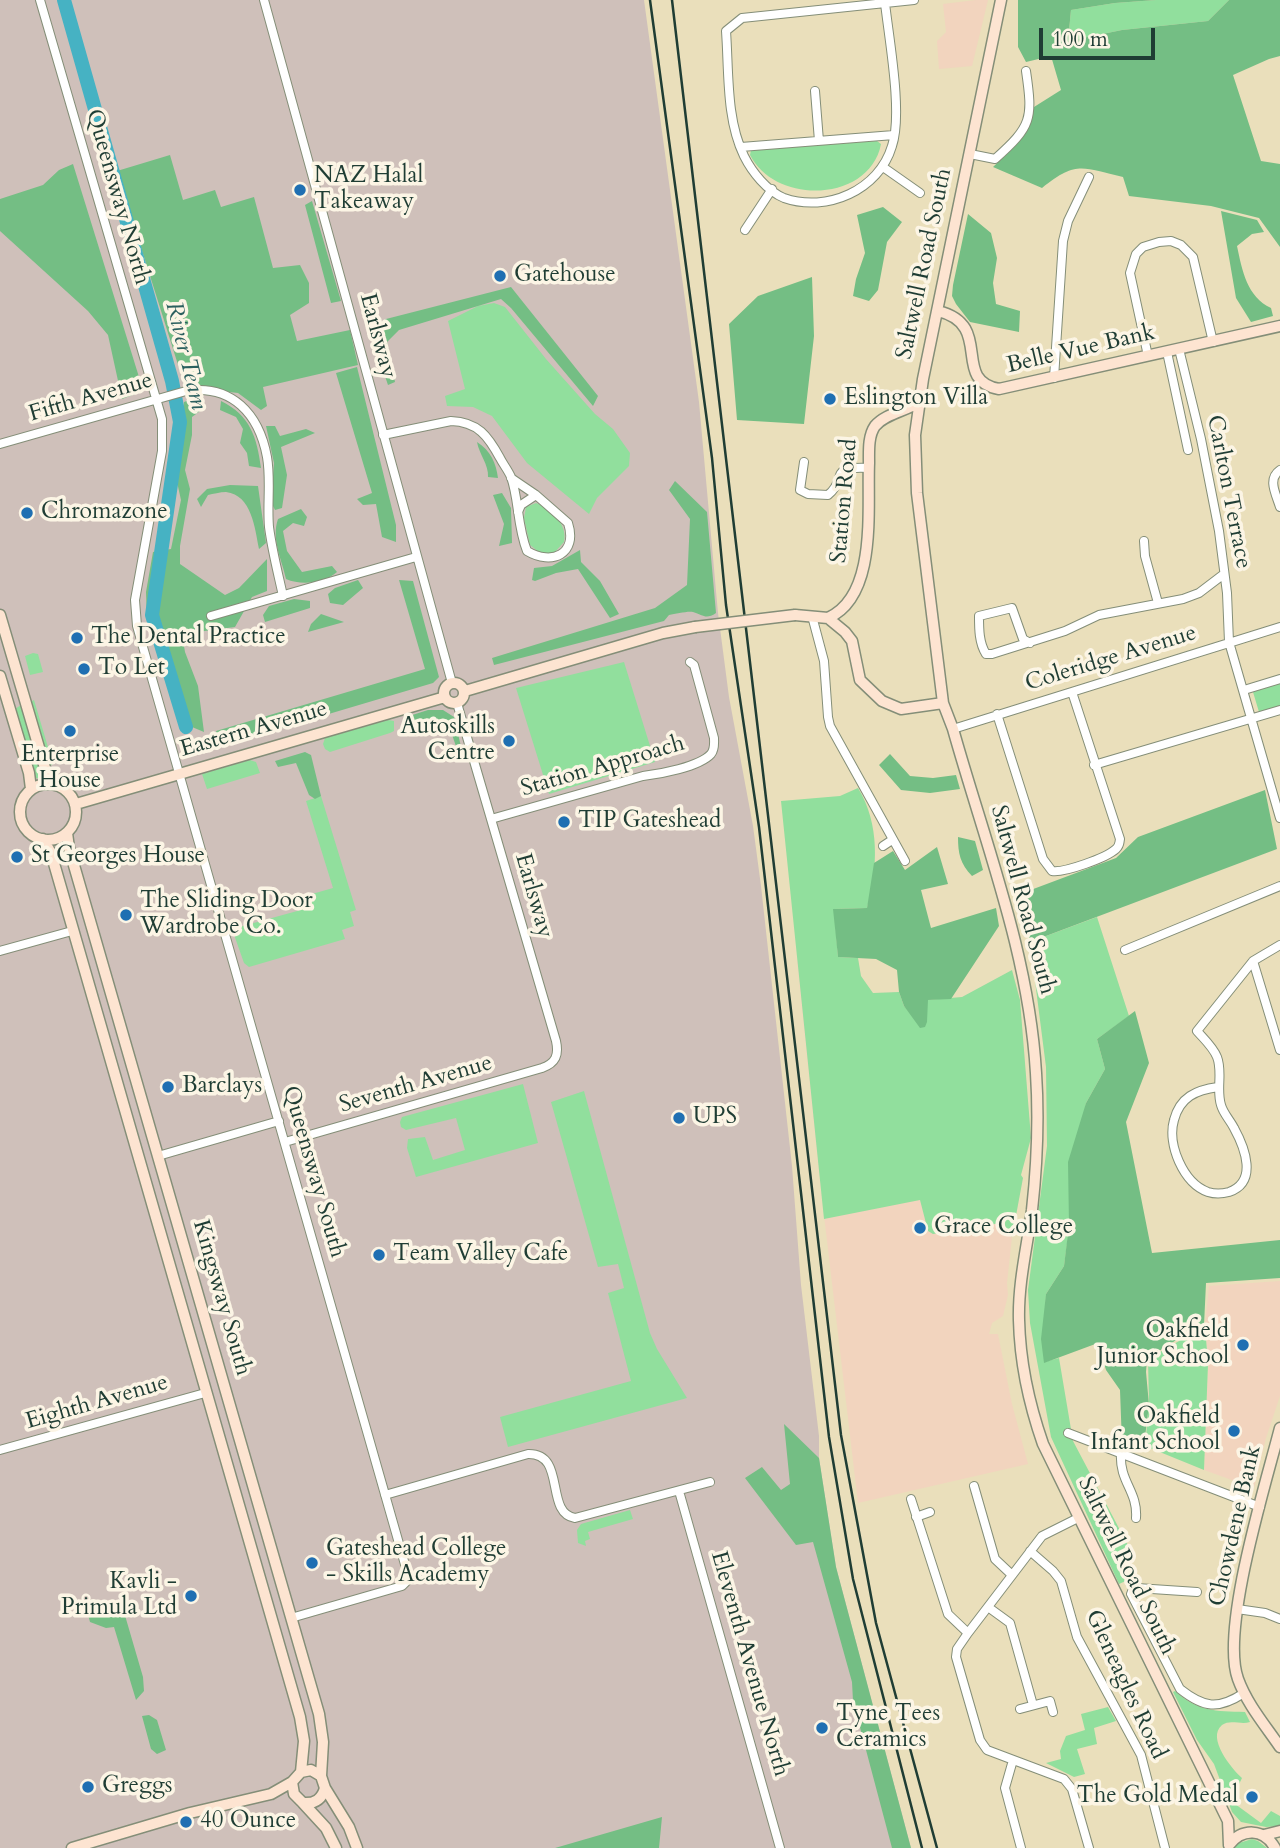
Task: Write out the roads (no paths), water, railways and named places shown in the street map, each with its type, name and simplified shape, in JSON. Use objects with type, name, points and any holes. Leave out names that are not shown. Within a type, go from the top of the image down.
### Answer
[{"type":"street","name":"Queensway North","points":[[40,0],[161,398],[162,451],[135,600],[135,617],[180,773]]},
{"type":"street","name":"Earlsway","points":[[264,0],[452,683]]},
{"type":"street","points":[[885,3],[897,118],[893,146],[883,167],[867,185],[839,199],[811,202],[783,197],[756,177],[734,130],[726,31],[742,18],[885,3],[914,0]]},
{"type":"street","name":"Saltwell Road South","points":[[1001,0],[918,403],[915,469],[943,703],[1005,901],[1027,989],[1034,1038],[1038,1111],[1032,1207],[1020,1292],[1025,1383],[1036,1424],[1078,1518],[1228,1821],[1242,1833]]},
{"type":"street","points":[[970,154],[995,159],[1024,130],[1030,112],[1026,71]]},
{"type":"street","points":[[815,91],[819,141]]},
{"type":"street","points":[[741,147],[894,135]]},
{"type":"street","points":[[883,167],[920,192]]},
{"type":"street","points":[[1054,378],[1063,241],[1068,221],[1089,177]]},
{"type":"street","points":[[745,230],[772,189]]},
{"type":"street","points":[[1148,356],[1130,273],[1136,254],[1143,247],[1159,242],[1171,241],[1181,245],[1193,257],[1213,342]]},
{"type":"street","name":"Belle Vue Bank","points":[[938,310],[951,314],[962,323],[969,339],[977,377],[983,384],[999,389],[1280,326]]},
{"type":"street","points":[[1173,351],[1188,450]]},
{"type":"street","name":"Carlton Terrace","points":[[1173,351],[1201,439],[1219,531],[1229,642],[1279,807],[1280,818]]},
{"type":"street","name":"Fifth Avenue","points":[[0,444],[186,391],[200,389],[221,393],[239,402],[253,418],[267,458],[270,527],[283,596]]},
{"type":"street","name":"Station Road","points":[[828,618],[847,606],[865,560],[871,436],[881,420],[918,403]]},
{"type":"street","points":[[383,435],[451,421],[469,424],[487,436],[511,478],[521,537],[527,551],[542,558],[556,557],[563,553],[570,537],[568,523],[536,495],[511,478]]},
{"type":"street","points":[[804,462],[800,490],[808,494],[828,495],[834,490],[839,472],[844,469],[869,468]]},
{"type":"street","points":[[1277,472],[1274,486],[1280,507]]},
{"type":"street","points":[[517,514],[521,505],[536,495]]},
{"type":"street","points":[[1144,541],[1145,556],[1158,603]]},
{"type":"street","points":[[211,616],[416,557]]},
{"type":"street","points":[[1030,643],[1023,639],[1012,608],[979,616],[981,641],[986,654],[1030,643],[1065,631],[1099,615],[1183,599],[1199,593],[1224,574]]},
{"type":"street","points":[[0,615],[45,768],[53,784]]},
{"type":"street","points":[[465,691],[663,633],[795,615],[828,618],[845,632],[852,641],[860,680],[882,701],[901,709],[943,703]]},
{"type":"street","points":[[812,616],[824,661],[831,726],[905,861]]},
{"type":"street","name":"Coleridge Avenue","points":[[953,729],[1280,627]]},
{"type":"street","name":"Station Approach","points":[[491,819],[643,776],[666,773],[709,756],[714,738],[691,662]]},
{"type":"street","points":[[0,676],[3,694],[29,773],[31,789]]},
{"type":"street","points":[[1244,691],[1280,679]]},
{"type":"street","points":[[452,683],[461,685],[465,691],[462,700],[457,703],[451,703],[445,697],[445,690],[452,683]]},
{"type":"street","points":[[10,711],[13,695],[21,686]]},
{"type":"street","points":[[997,714],[1047,866],[1052,871],[1065,872],[1112,852],[1119,845],[1120,839],[1072,692]]},
{"type":"street","name":"Eastern Avenue","points":[[76,804],[445,697]]},
{"type":"street","name":"Earlsway","points":[[457,703],[556,1041],[556,1059]]},
{"type":"street","points":[[1094,765],[1280,710]]},
{"type":"street","name":"Queensway South","points":[[180,773],[408,1575],[402,1586],[291,1618]]},
{"type":"street","points":[[53,784],[68,792],[76,804],[76,820],[67,833],[57,839],[43,839],[30,833],[21,819],[21,802],[31,789],[53,784]]},
{"type":"street","name":"Kingsway South","points":[[67,833],[69,848],[322,1728],[321,1776],[325,1788],[345,1818],[357,1848]]},
{"type":"street","name":"Kingsway South","points":[[43,839],[51,853],[300,1717],[304,1741],[301,1772]]},
{"type":"street","points":[[883,846],[892,840]]},
{"type":"street","points":[[1125,950],[1280,886]]},
{"type":"street","points":[[0,951],[72,931]]},
{"type":"street","points":[[1218,1087],[1192,1093],[1180,1105],[1173,1122],[1172,1141],[1176,1158],[1196,1186],[1209,1193],[1223,1194],[1245,1182],[1247,1169],[1241,1140],[1221,1107],[1217,1058],[1197,1031],[1253,961],[1280,945]]},
{"type":"street","points":[[1253,961],[1280,1050]]},
{"type":"street","name":"Seventh Avenue","points":[[285,1142],[542,1068],[556,1059]]},
{"type":"street","points":[[158,1156],[279,1121]]},
{"type":"street","name":"Eighth Avenue","points":[[0,1450],[205,1393]]},
{"type":"street","name":"Chowdene Bank","points":[[1280,1428],[1237,1609],[1233,1657],[1237,1678],[1244,1693],[1280,1747]]},
{"type":"street","points":[[1068,1433],[1261,1507]]},
{"type":"street","points":[[1121,1453],[1120,1468],[1137,1505],[1136,1518]]},
{"type":"street","points":[[386,1495],[535,1454],[548,1462],[562,1510],[570,1517],[576,1518],[710,1482]]},
{"type":"street","points":[[974,1486],[995,1559],[1012,1575]]},
{"type":"street","name":"Eleventh Avenue North","points":[[679,1491],[780,1848]]},
{"type":"street","points":[[911,1499],[948,1614],[968,1633]]},
{"type":"street","points":[[916,1517],[930,1512]]},
{"type":"street","points":[[1078,1518],[1042,1536],[968,1633],[957,1649],[956,1657],[980,1740],[987,1750],[1056,1775],[1069,1784],[1089,1848]]},
{"type":"street","name":"Gleneagles Road","points":[[1030,1551],[1061,1581],[1077,1637],[1141,1755],[1165,1848]]},
{"type":"street","points":[[1197,1592],[1137,1588],[1133,1589],[1131,1594],[1180,1689],[1194,1700],[1213,1705],[1230,1702],[1244,1693]]},
{"type":"street","points":[[988,1607],[1010,1623],[1033,1705]]},
{"type":"street","points":[[1237,1609],[1265,1613],[1280,1619]]},
{"type":"street","points":[[1020,1709],[1050,1701],[1053,1712]]},
{"type":"street","points":[[1013,1760],[1005,1788],[1021,1848]]},
{"type":"street","points":[[72,1848],[191,1813],[271,1794],[292,1782],[301,1772],[312,1770],[321,1776]]},
{"type":"street","points":[[292,1782],[300,1800],[326,1828],[336,1848]]},
{"type":"street","points":[[271,1794],[312,1803],[320,1799],[325,1788]]},
{"type":"street","name":"Saltwell Road South","points":[[1228,1821],[1228,1846]]},
{"type":"street","points":[[1228,1846],[1242,1833],[1264,1835],[1280,1831]]},
{"type":"street","points":[[1264,1835],[1275,1848]]},
{"type":"waterway","name":"River Team","points":[[64,0],[172,381],[180,422],[152,615],[186,727]]},
{"type":"railway","points":[[650,0],[712,458],[726,605],[759,827],[829,1437],[853,1579],[922,1848]]},
{"type":"railway","points":[[672,0],[841,1435],[876,1623],[937,1848]]},
{"type":"place","name":"NAZ Halal Takeaway","points":[[300,190]]},
{"type":"place","name":"Gatehouse","points":[[500,276]]},
{"type":"place","name":"Eslington Villa","points":[[830,399]]},
{"type":"place","name":"Chromazone","points":[[27,513]]},
{"type":"place","name":"The Dental Practice","points":[[77,638]]},
{"type":"place","name":"To Let","points":[[84,669]]},
{"type":"place","name":"Enterprise House","points":[[70,731]]},
{"type":"place","name":"Autoskills Centre","points":[[509,741]]},
{"type":"place","name":"TIP Gateshead","points":[[564,822]]},
{"type":"place","name":"St Georges House","points":[[17,857]]},
{"type":"place","name":"The Sliding Door Wardrobe Co.","points":[[126,915]]},
{"type":"place","name":"Barclays","points":[[168,1087]]},
{"type":"place","name":"UPS","points":[[679,1118]]},
{"type":"place","name":"Grace College","points":[[920,1228]]},
{"type":"place","name":"Team Valley Cafe","points":[[379,1255]]},
{"type":"place","name":"Oakfield Junior School","points":[[1243,1345]]},
{"type":"place","name":"Oakfield Infant School","points":[[1234,1431]]},
{"type":"place","name":"Gateshead College - Skills Academy","points":[[312,1563]]},
{"type":"place","name":"Kavli - Primula Ltd","points":[[191,1596]]},
{"type":"place","name":"Tyne Tees Ceramics","points":[[822,1728]]},
{"type":"place","name":"Greggs","points":[[88,1787]]},
{"type":"place","name":"The Gold Medal","points":[[1252,1797]]},
{"type":"place","name":"40 Ounce","points":[[186,1822]]}]
